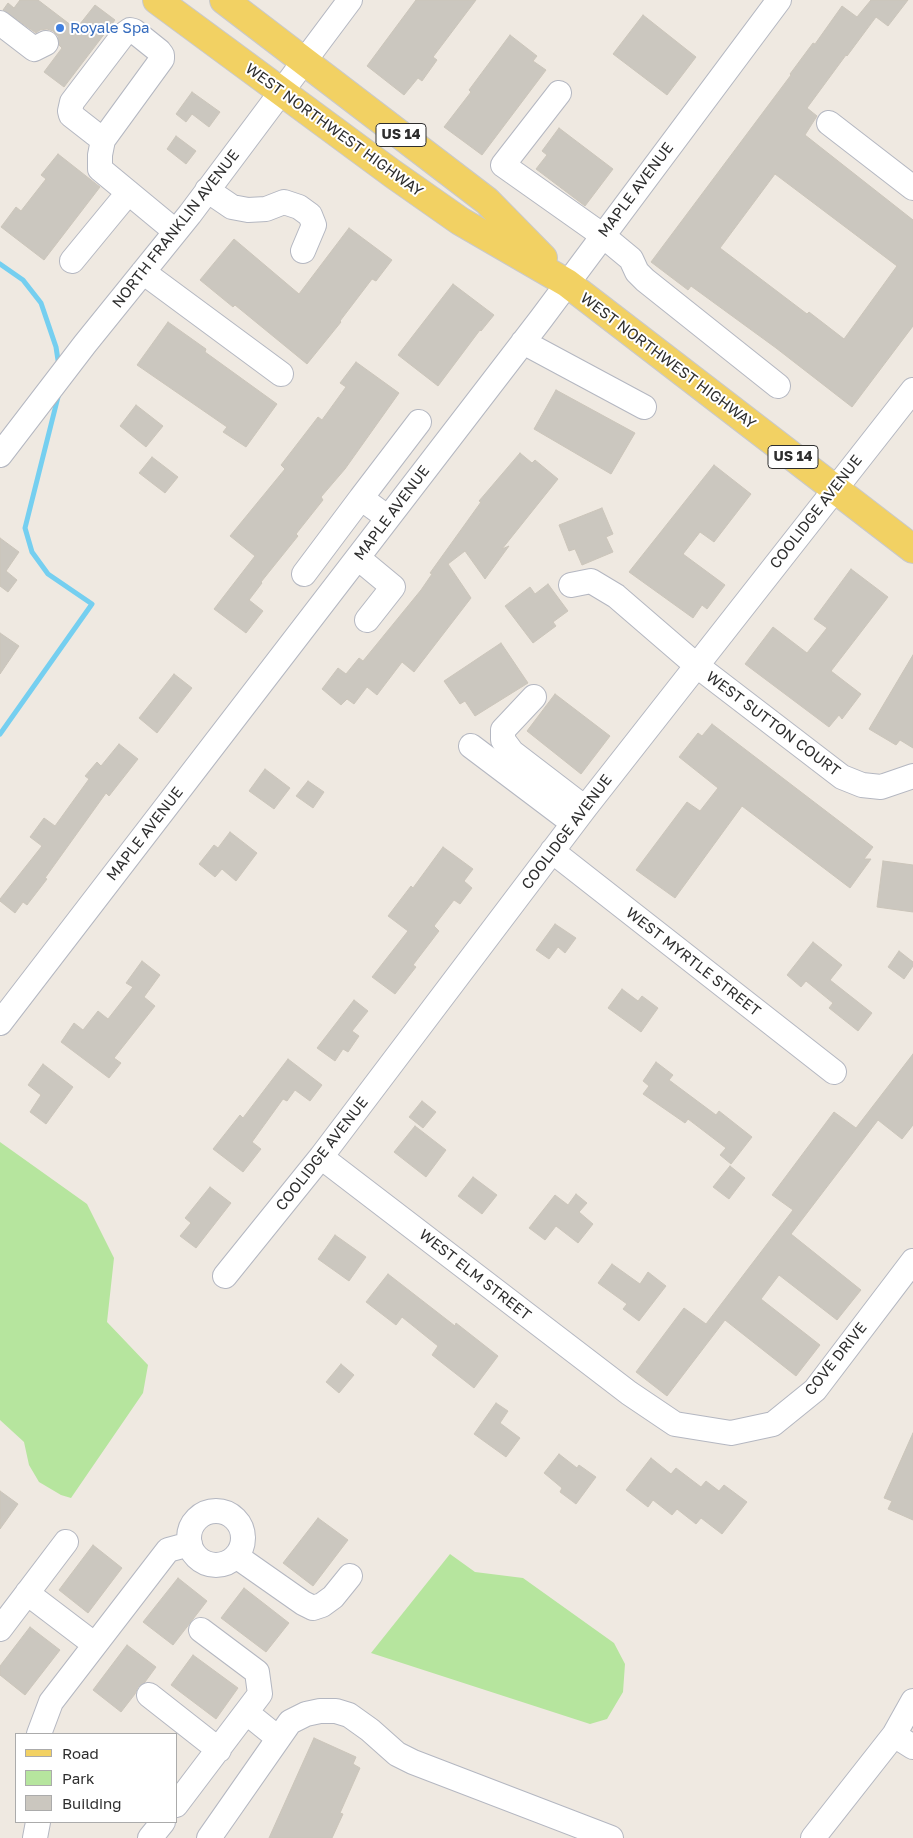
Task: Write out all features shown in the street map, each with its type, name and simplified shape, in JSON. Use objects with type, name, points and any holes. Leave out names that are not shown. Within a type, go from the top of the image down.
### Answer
[{"type":"main road","name":"WEST NORTHWEST HIGHWAY","points":[[157,0],[392,174],[460,221],[567,283],[913,549]]},
{"type":"main road","name":"WEST NORTHWEST HIGHWAY","points":[[224,0],[487,200],[567,283]]},
{"type":"street","name":"NORTH FRANKLIN AVENUE","points":[[0,456],[175,232],[350,0]]},
{"type":"street","name":"MAPLE AVENUE","points":[[0,1023],[523,342],[779,0]]},
{"type":"street","points":[[0,23],[34,49],[46,43]]},
{"type":"street","points":[[559,92],[503,165],[602,235],[631,259],[637,272],[645,280],[778,386]]},
{"type":"street","points":[[829,123],[913,188]]},
{"type":"street","points":[[103,140],[100,154],[100,169],[175,232]]},
{"type":"street","points":[[207,190],[232,207],[248,210],[266,209],[284,202],[299,207],[310,215],[314,225],[303,251]]},
{"type":"street","points":[[72,261],[128,193]]},
{"type":"street","points":[[143,272],[281,374]]},
{"type":"street","points":[[523,342],[644,407]]},
{"type":"street","name":"COOLIDGE AVENUE","points":[[225,1276],[321,1157],[579,816],[834,488],[913,390]]},
{"type":"street","points":[[304,574],[419,422]]},
{"type":"street","points":[[361,498],[388,518]]},
{"type":"street","points":[[358,558],[394,587],[368,620]]},
{"type":"street","name":"WEST SUTTON COURT","points":[[571,585],[591,581],[616,596],[696,665],[842,777],[862,785],[881,787],[913,776]]},
{"type":"street","points":[[534,697],[503,730],[503,740],[512,752],[579,816]]},
{"type":"street","points":[[471,746],[579,816]]},
{"type":"street","name":"WEST MYRTLE STREET","points":[[552,851],[834,1072]]},
{"type":"street","name":"WEST ELM STREET","points":[[321,1157],[629,1393]]},
{"type":"street","name":"COVE DRIVE","points":[[629,1393],[675,1424],[731,1433],[773,1424],[815,1390],[913,1260]]},
{"type":"street","points":[[211,1512],[228,1513],[235,1518],[243,1533],[243,1542],[236,1556],[226,1563],[218,1565],[208,1564],[200,1559],[190,1544],[192,1527],[196,1520],[203,1514],[211,1512]]},
{"type":"street","points":[[0,1629],[66,1542]]},
{"type":"street","points":[[40,1733],[51,1702],[168,1550],[190,1544]]},
{"type":"street","points":[[236,1556],[302,1603],[313,1608],[322,1605],[333,1597],[350,1576]]},
{"type":"street","points":[[27,1593],[94,1644]]},
{"type":"street","points":[[178,1802],[260,1694],[257,1672],[201,1630]]},
{"type":"street","points":[[150,1695],[219,1750]]},
{"type":"street","points":[[813,1838],[904,1741],[913,1700]]},
{"type":"street","points":[[209,1838],[290,1722],[306,1714],[320,1711],[349,1715],[370,1730],[397,1754],[413,1762],[610,1838]]},
{"type":"street","points":[[247,1713],[278,1738]]},
{"type":"street","points":[[35,1838],[38,1823]]},
{"type":"street","points":[[150,1838],[162,1823]]},
{"type":"green space","points":[[0,1142],[87,1204],[114,1258],[107,1322],[148,1365],[143,1393],[71,1498],[61,1495],[39,1482],[29,1465],[24,1442],[0,1420]]},
{"type":"green space","points":[[450,1554],[475,1572],[523,1578],[614,1643],[625,1664],[623,1692],[607,1719],[590,1724],[371,1653]]},
{"type":"building","points":[[20,0],[38,0],[76,29],[95,5],[115,20],[64,87],[44,72],[62,48],[59,45],[58,36],[53,31],[47,29],[36,33],[3,10],[8,3],[14,8]]},
{"type":"building","points":[[416,0],[476,0],[433,57],[437,60],[422,81],[418,78],[404,95],[367,66]]},
{"type":"building","points":[[871,0],[908,0],[888,26],[876,17],[846,55],[807,108],[817,116],[805,135],[913,220],[913,326],[852,407],[776,348],[691,286],[688,290],[651,262],[842,6],[857,17]],"holes":[[[775,174],[897,266],[844,339],[809,312],[807,314],[720,248]]]},
{"type":"building","points":[[643,15],[696,57],[667,95],[613,54]]},
{"type":"building","points":[[510,35],[537,56],[533,61],[546,70],[482,155],[444,127],[471,92],[469,90]]},
{"type":"building","points":[[192,92],[220,112],[209,127],[192,114],[186,122],[176,114]]},
{"type":"building","points":[[559,128],[613,169],[585,206],[536,169],[547,155],[542,151]]},
{"type":"building","points":[[176,136],[196,151],[186,164],[167,149]]},
{"type":"building","points":[[58,154],[100,187],[44,260],[1,227],[16,207],[21,211],[46,179],[41,175]]},
{"type":"building","points":[[349,228],[392,260],[376,281],[372,279],[307,364],[235,305],[233,307],[200,280],[234,239],[299,294]]},
{"type":"building","points":[[453,284],[494,315],[480,330],[438,386],[398,355]]},
{"type":"building","points":[[168,322],[206,349],[205,352],[277,404],[246,447],[223,432],[227,427],[137,365]]},
{"type":"building","points":[[356,362],[399,393],[345,469],[321,497],[323,500],[296,534],[298,536],[249,600],[263,611],[246,633],[214,609],[255,556],[230,536],[285,469],[281,465],[318,417],[322,420],[346,387],[340,383]]},
{"type":"building","points":[[556,390],[635,433],[611,474],[534,429]]},
{"type":"building","points":[[136,405],[163,426],[146,447],[120,426]]},
{"type":"building","points":[[520,453],[532,463],[535,460],[558,479],[502,549],[509,546],[485,579],[465,551],[448,564],[471,598],[414,672],[402,662],[377,695],[367,687],[354,704],[347,699],[341,705],[322,689],[338,668],[346,674],[359,658],[363,661],[421,590],[432,574],[430,573],[481,502],[479,501]]},
{"type":"building","points":[[152,457],[178,477],[165,493],[139,473]]},
{"type":"building","points":[[714,465],[751,494],[714,542],[700,532],[683,554],[725,585],[707,609],[702,605],[693,618],[629,572]]},
{"type":"building","points":[[602,508],[613,534],[606,537],[613,552],[582,565],[575,549],[569,551],[559,525]]},
{"type":"building","points":[[0,538],[19,552],[6,571],[17,580],[8,592],[0,586]]},
{"type":"building","points":[[851,569],[888,597],[831,671],[861,694],[842,719],[839,715],[829,727],[745,664],[773,627],[807,653],[827,628],[814,619]]},
{"type":"building","points":[[548,584],[568,611],[553,622],[556,626],[533,643],[505,606],[530,587],[535,594]]},
{"type":"building","points":[[0,633],[19,646],[0,674]]},
{"type":"building","points":[[501,643],[528,683],[475,716],[465,701],[460,704],[444,681]]},
{"type":"building","points":[[913,655],[913,748],[900,740],[896,745],[869,729]]},
{"type":"building","points":[[174,674],[192,688],[157,733],[139,718]]},
{"type":"building","points":[[555,694],[610,736],[581,774],[527,731]]},
{"type":"building","points":[[712,724],[873,847],[864,859],[871,859],[850,888],[742,806],[675,898],[636,870],[687,802],[700,811],[718,788],[679,757],[698,733],[702,736]]},
{"type":"building","points":[[119,744],[138,759],[109,796],[106,793],[27,905],[23,902],[15,913],[0,899],[42,846],[30,837],[44,818],[55,826],[89,779],[85,776],[97,762],[101,766]]},
{"type":"building","points":[[265,769],[290,788],[274,809],[249,791]]},
{"type":"building","points":[[308,781],[324,792],[313,808],[296,796]]},
{"type":"building","points":[[230,832],[257,853],[236,881],[222,869],[215,877],[199,864],[214,845],[218,848]]},
{"type":"building","points":[[443,847],[473,869],[464,881],[472,888],[460,904],[454,900],[434,926],[439,931],[413,965],[416,967],[395,994],[372,977],[408,931],[388,916],[411,886],[413,888]]},
{"type":"building","points":[[883,861],[913,865],[913,912],[877,907]]},
{"type":"building","points":[[555,924],[576,938],[565,953],[558,947],[549,959],[536,950]]},
{"type":"building","points":[[813,942],[842,965],[830,980],[872,1013],[858,1031],[829,1008],[833,1003],[806,981],[801,987],[787,975]]},
{"type":"building","points":[[899,951],[913,962],[913,966],[904,979],[888,967]]},
{"type":"building","points":[[142,961],[160,975],[144,997],[155,1006],[114,1058],[121,1063],[109,1078],[61,1042],[74,1023],[83,1030],[98,1011],[108,1019],[133,987],[126,983]]},
{"type":"building","points":[[622,989],[638,1001],[642,996],[658,1008],[641,1032],[608,1008]]},
{"type":"building","points":[[354,1000],[368,1011],[352,1031],[359,1036],[348,1052],[343,1049],[335,1061],[317,1048]]},
{"type":"building","points":[[913,1054],[913,1125],[902,1139],[878,1120],[791,1234],[861,1290],[837,1320],[779,1275],[761,1299],[820,1345],[796,1376],[725,1320],[667,1396],[636,1372],[684,1308],[706,1324],[793,1210],[772,1195],[834,1112],[856,1128]]},
{"type":"building","points":[[288,1059],[322,1085],[310,1101],[295,1090],[287,1101],[283,1099],[252,1142],[261,1149],[243,1172],[213,1149],[240,1115],[243,1118]]},
{"type":"building","points":[[656,1062],[673,1075],[669,1080],[716,1115],[719,1111],[752,1137],[731,1164],[720,1155],[726,1148],[688,1119],[685,1123],[643,1094],[649,1086],[643,1081]]},
{"type":"building","points":[[43,1064],[73,1087],[46,1124],[30,1112],[41,1095],[28,1085]]},
{"type":"building","points":[[422,1101],[436,1112],[423,1128],[409,1117]]},
{"type":"building","points":[[415,1126],[446,1150],[426,1177],[394,1152]]},
{"type":"building","points":[[730,1166],[745,1178],[729,1199],[713,1187]]},
{"type":"building","points":[[473,1177],[497,1195],[482,1214],[458,1196]]},
{"type":"building","points":[[210,1187],[231,1203],[196,1248],[180,1236],[191,1223],[185,1218]]},
{"type":"building","points":[[576,1194],[587,1203],[579,1212],[593,1224],[578,1243],[556,1226],[545,1240],[529,1228],[555,1195],[568,1205]]},
{"type":"building","points":[[335,1235],[366,1257],[349,1281],[318,1259]]},
{"type":"building","points":[[612,1264],[640,1284],[648,1272],[666,1286],[639,1321],[623,1309],[627,1304],[598,1283]]},
{"type":"building","points":[[388,1274],[455,1326],[456,1323],[498,1356],[474,1388],[432,1355],[438,1346],[402,1317],[396,1325],[366,1302]]},
{"type":"building","points":[[341,1364],[354,1375],[339,1393],[326,1382]]},
{"type":"building","points":[[496,1403],[508,1411],[500,1423],[520,1438],[506,1457],[474,1434]]},
{"type":"building","points":[[913,1433],[913,1520],[888,1509],[892,1501],[884,1498]]},
{"type":"building","points":[[559,1454],[577,1468],[579,1465],[596,1477],[576,1504],[560,1492],[562,1488],[544,1473]]},
{"type":"building","points":[[651,1458],[671,1474],[676,1468],[701,1487],[706,1481],[719,1491],[724,1485],[747,1502],[722,1534],[701,1518],[696,1524],[677,1509],[672,1515],[653,1500],[648,1507],[626,1490]]},
{"type":"building","points":[[0,1491],[18,1504],[0,1529]]},
{"type":"building","points":[[318,1518],[348,1540],[313,1586],[283,1563]]},
{"type":"building","points":[[93,1545],[122,1568],[88,1613],[59,1590]]},
{"type":"building","points":[[178,1578],[207,1601],[173,1645],[143,1622]]},
{"type":"building","points":[[244,1588],[289,1623],[266,1652],[221,1618]]},
{"type":"building","points":[[30,1627],[60,1650],[25,1695],[0,1675],[0,1666]]},
{"type":"building","points":[[127,1645],[156,1667],[145,1682],[138,1687],[121,1712],[93,1690]]},
{"type":"building","points":[[193,1655],[238,1688],[216,1719],[171,1685]]},
{"type":"building","points":[[314,1738],[356,1757],[353,1764],[360,1768],[340,1813],[343,1814],[332,1838],[269,1838]]},
{"type":"waterway","points":[[0,264],[23,280],[41,303],[56,347],[58,360]]},
{"type":"waterway","points":[[0,734],[92,604],[48,574],[32,552],[25,528],[59,393]]},
{"type":"place","name":"Royale Spa","points":[[60,28]]}]
